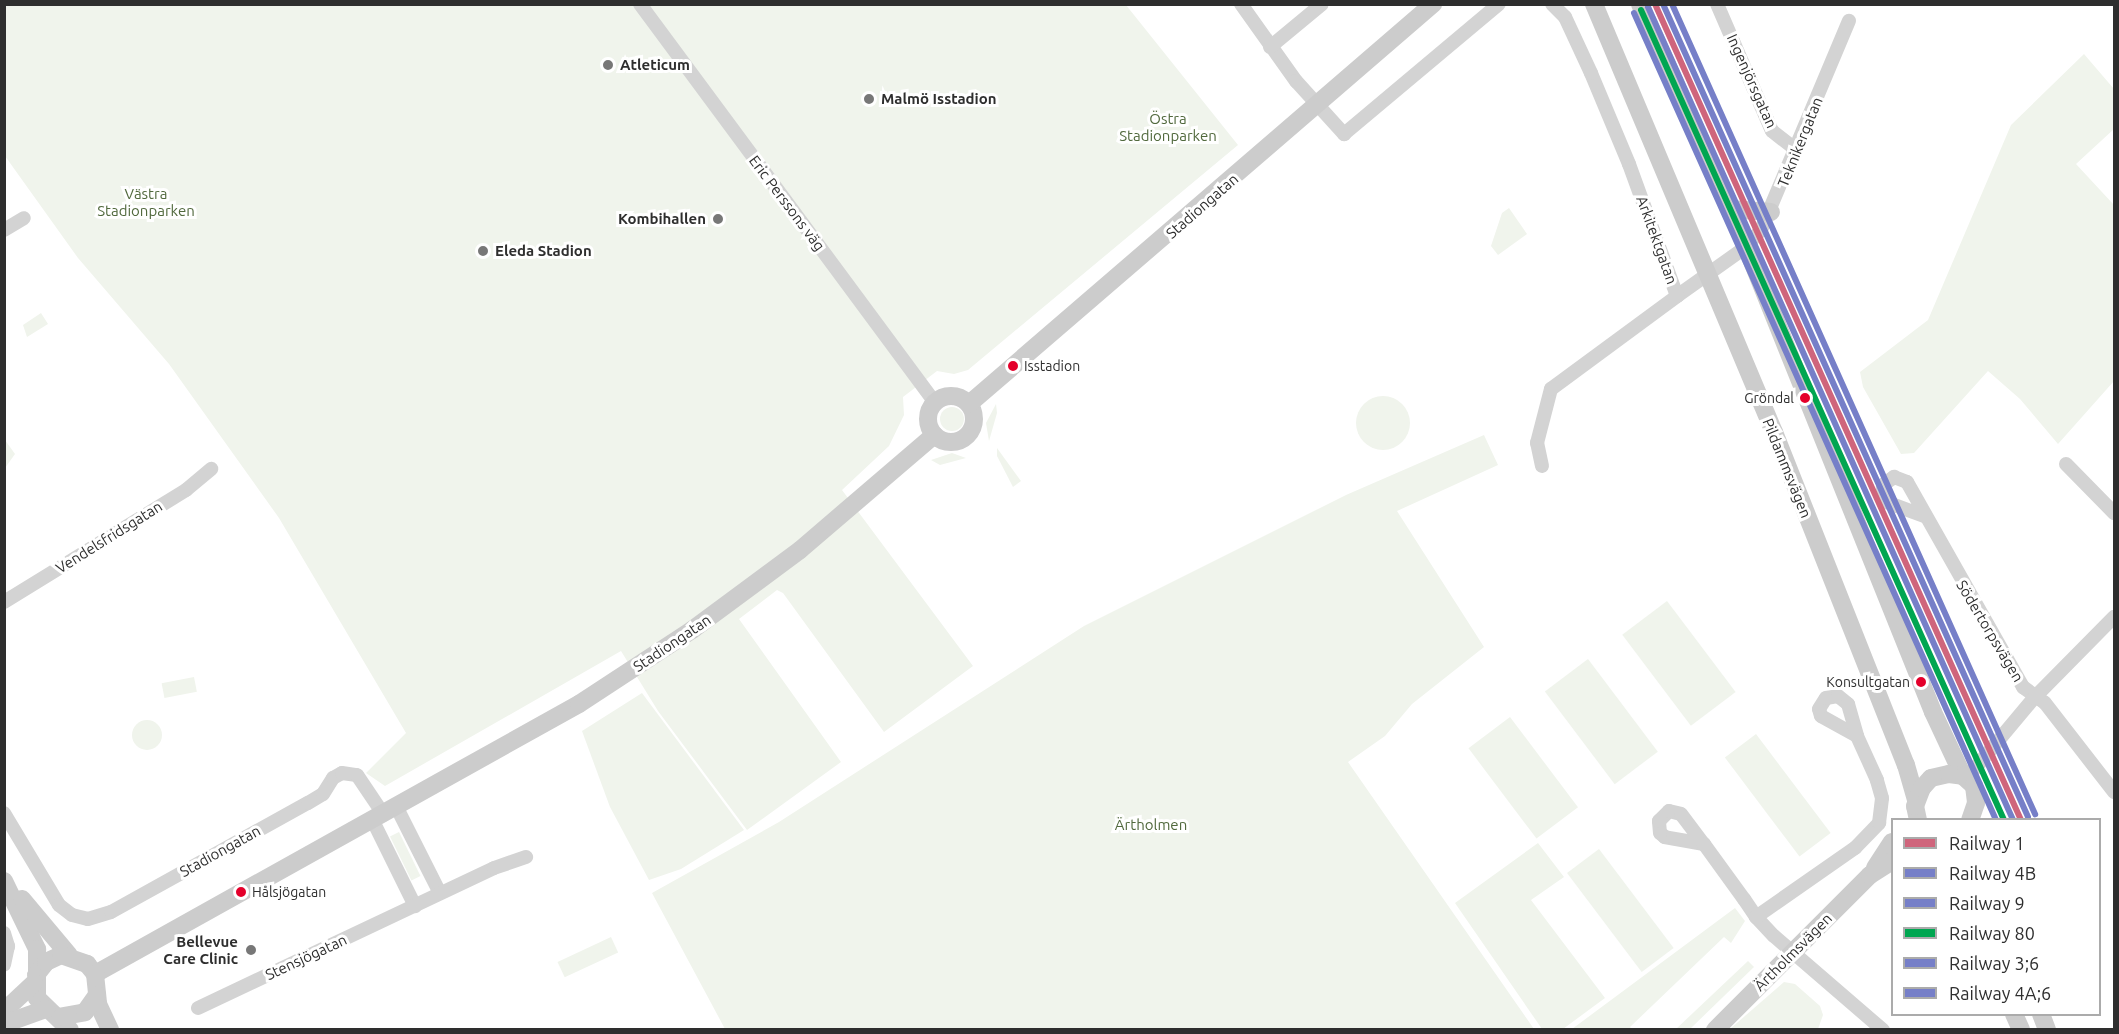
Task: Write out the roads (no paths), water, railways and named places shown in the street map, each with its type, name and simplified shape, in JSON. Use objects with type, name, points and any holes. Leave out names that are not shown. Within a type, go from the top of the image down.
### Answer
[{"type":"main road","name":"Stadiongatan","points":[[969,404],[1433,4]]},
{"type":"main road","name":"Pildammsvägen","points":[[1594,4],[1906,765],[1914,812]]},
{"type":"main road","points":[[1640,4],[1731,209],[1933,712],[1965,777],[1975,792],[1973,818]]},
{"type":"main road","points":[[1731,209],[1771,212]]},
{"type":"main road","points":[[956,396],[969,404],[974,419],[966,437],[952,442],[934,435],[928,415],[935,402],[956,396]]},
{"type":"main road","name":"Stadiongatan","points":[[95,974],[562,715],[692,630],[854,507],[934,435]]},
{"type":"main road","points":[[1914,812],[1932,778],[1965,777]]},
{"type":"main road","name":"Ärtholmsvägen","points":[[1715,1029],[1870,875],[1891,845]]},
{"type":"main road","name":"Ärtholmsvägen","points":[[1870,875],[1891,862]]},
{"type":"main road","points":[[4,879],[69,955],[87,964],[95,974],[97,995],[110,1029]]},
{"type":"main road","points":[[4,879],[38,949],[35,979],[37,998],[58,1019]]},
{"type":"main road","points":[[4,1011],[53,957],[69,955]]},
{"type":"main road","points":[[4,1024],[58,1019],[84,1012],[97,995]]},
{"type":"street","name":"Eric Perssons väg","points":[[640,4],[935,402]]},
{"type":"street","points":[[1240,4],[1270,47],[1339,133],[1349,133],[1499,4]]},
{"type":"street","points":[[1270,47],[1322,4]]},
{"type":"street","name":"Arkitektgatan","points":[[1542,466],[1537,443],[1551,389],[1677,296],[1629,164],[1586,62],[1565,17],[1552,4]]},
{"type":"street","name":"Ingenjörsgatan","points":[[1717,4],[1772,131],[1796,150]]},
{"type":"street","name":"Teknikergatan","points":[[1677,296],[1746,247],[1771,212],[1849,21]]},
{"type":"street","points":[[4,230],[24,218]]},
{"type":"street","points":[[2066,464],[2115,513]]},
{"type":"street","name":"Vendelsfridsgatan","points":[[4,602],[186,490],[211,469]]},
{"type":"street","name":"Södertorpsvägen","points":[[1924,516],[2006,659],[2034,698],[2045,703],[2115,792]]},
{"type":"street","points":[[1965,777],[2034,698],[2115,617]]},
{"type":"street","points":[[1756,917],[1855,848],[1879,823],[1882,798],[1857,736]]},
{"type":"street","name":"Stadiongatan","points":[[4,813],[59,905],[81,919],[98,917],[308,803],[323,794],[333,778],[342,773],[357,775],[385,815]]},
{"type":"street","points":[[385,815],[440,894]]},
{"type":"street","points":[[385,815],[415,906]]},
{"type":"street","points":[[1704,844],[1756,917],[1883,1029]]},
{"type":"street","name":"Stensjögatan","points":[[198,1008],[440,894],[526,857]]},
{"type":"street","points":[[4,933],[8,945],[4,965]]},
{"type":"rail line","name":"1","points":[[1655,4],[2020,818]]},
{"type":"rail line","name":"9","points":[[1663,4],[2028,817]]},
{"type":"rail line","name":"3;6","points":[[1672,4],[2035,814]]},
{"type":"rail line","name":"4B","points":[[1648,7],[2012,818]]},
{"type":"rail line","name":"80","points":[[1641,10],[2003,818]]},
{"type":"rail line","name":"4A;6","points":[[1634,13],[1995,818]]},
{"type":"place","name":"Atleticum","points":[[608,65]]},
{"type":"place","name":"Malmö Isstadion","points":[[869,99]]},
{"type":"place","name":"Kombihallen","points":[[718,219]]},
{"type":"place","name":"Eleda Stadion","points":[[483,251]]},
{"type":"place","name":"Isstadion","points":[[1013,366]]},
{"type":"place","name":"Gröndal","points":[[1805,398]]},
{"type":"place","name":"Konsultgatan","points":[[1921,682]]},
{"type":"place","name":"Hålsjögatan","points":[[241,892]]},
{"type":"place","name":"Bellevue Care Clinic","points":[[251,950]]},
{"type":"park label","name":"Östra Stadionparken","points":[[1168,126]]},
{"type":"park label","name":"Västra Stadionparken","points":[[146,202]]},
{"type":"park label","name":"Ärtholmen","points":[[1151,825]]}]
